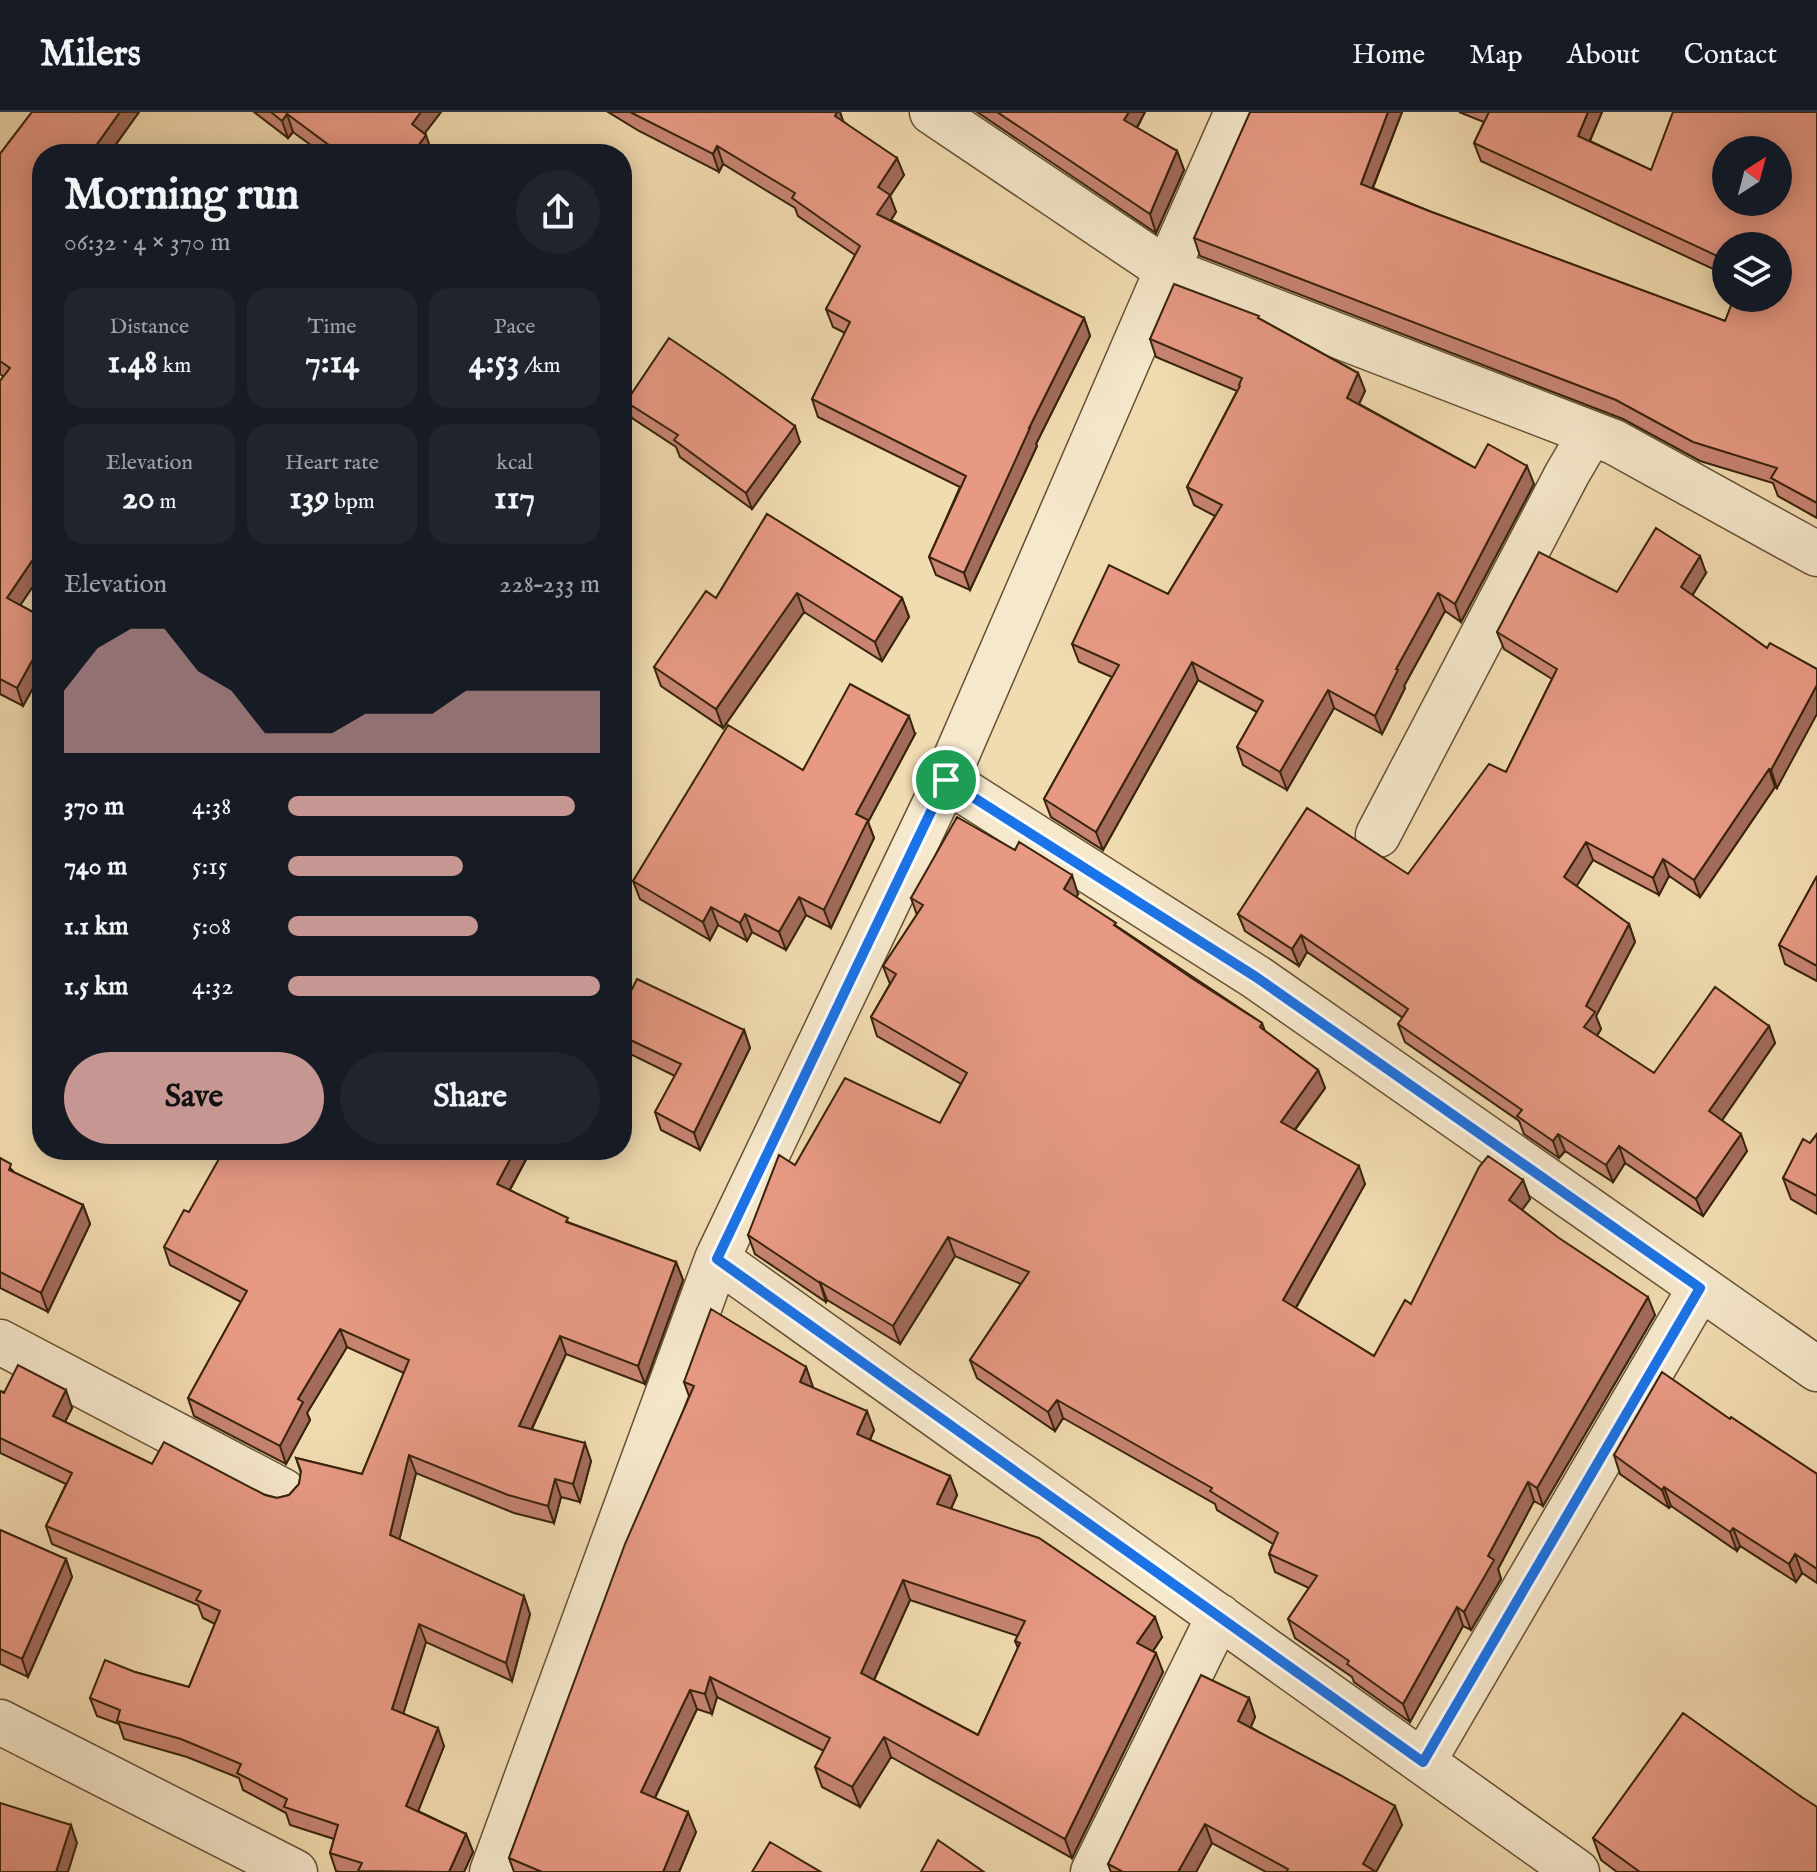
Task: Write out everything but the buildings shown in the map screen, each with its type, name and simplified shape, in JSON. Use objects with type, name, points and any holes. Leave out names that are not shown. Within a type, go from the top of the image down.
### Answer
[{"type":"street","points":[[932,112],[1167,270],[1614,442],[1817,554]]},
{"type":"street","points":[[492,1872],[717,1259],[946,780],[1237,112]]},
{"type":"street","points":[[1378,835],[1591,433]]},
{"type":"street","points":[[946,780],[1256,977],[1817,1369]]},
{"type":"street","points":[[717,1259],[1577,1872]]},
{"type":"street","points":[[1423,1762],[1700,1288]]},
{"type":"street","points":[[0,1342],[283,1491]]},
{"type":"street","points":[[1093,1872],[1219,1616]]},
{"type":"street","points":[[0,1722],[295,1872]]},
{"type":"route","points":[[946,780],[1256,977],[1700,1288],[1423,1762],[717,1259],[946,780]]}]
